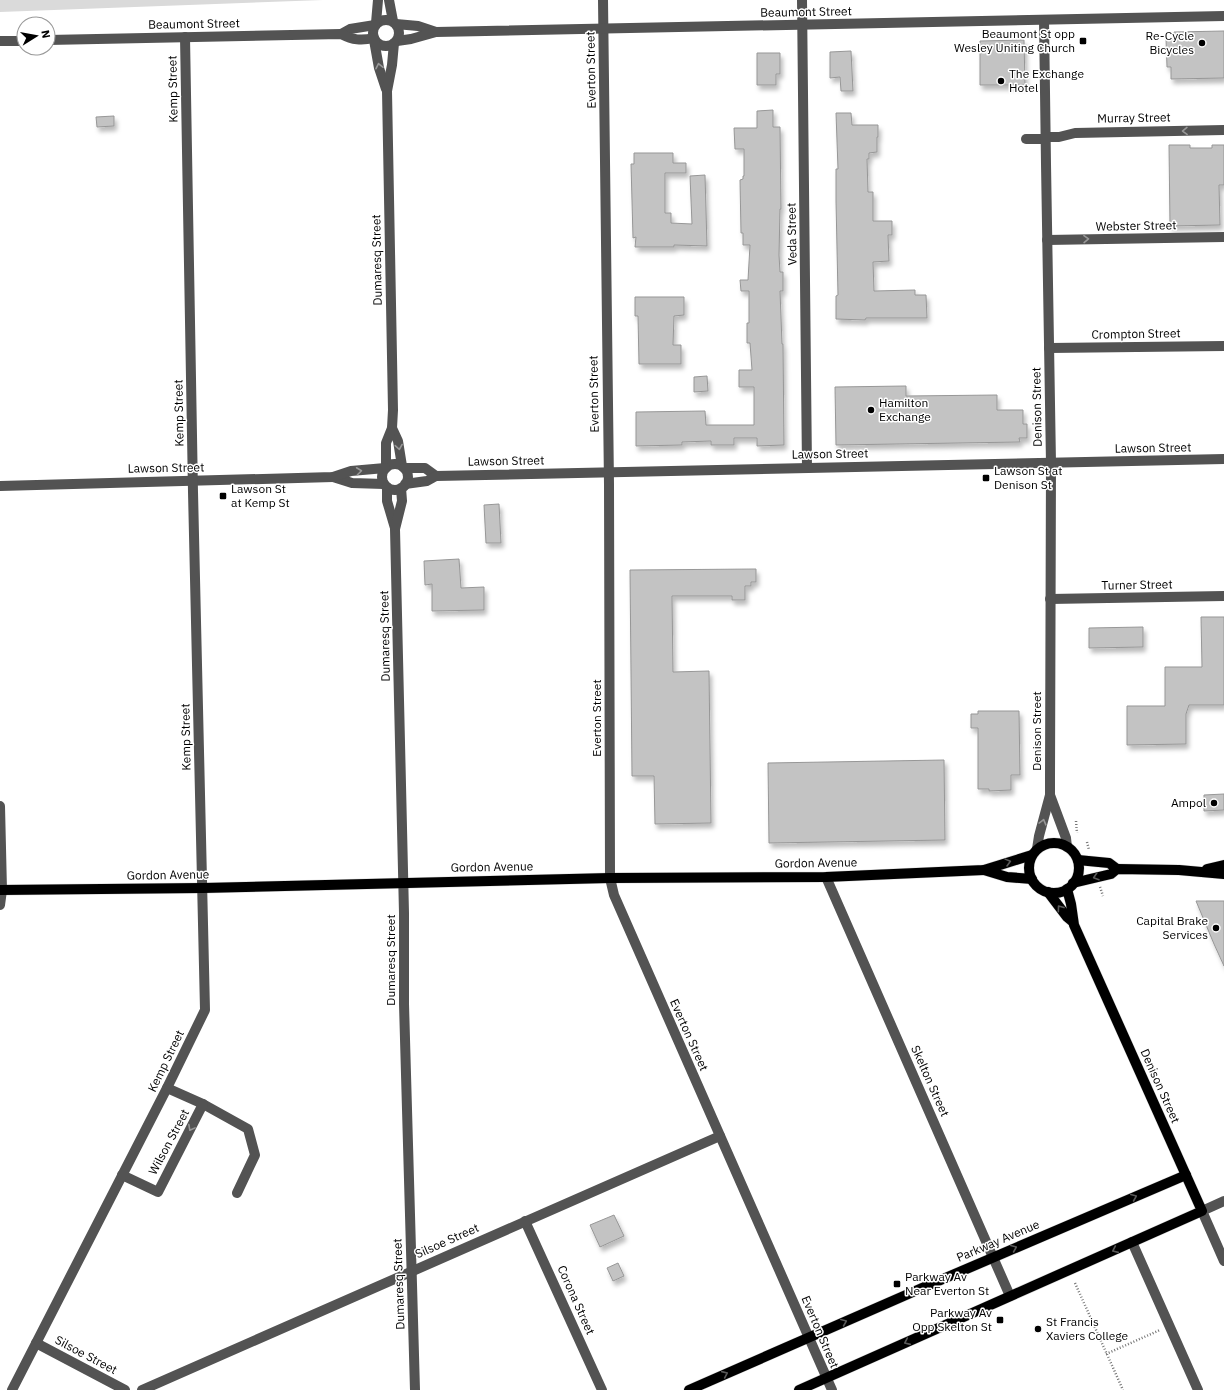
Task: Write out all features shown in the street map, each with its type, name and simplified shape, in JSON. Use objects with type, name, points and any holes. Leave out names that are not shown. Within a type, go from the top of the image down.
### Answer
[{"type":"main road","points":[[1070,886],[1078,872],[1078,860],[1072,851],[1067,847],[1054,843],[1045,844],[1035,852],[1029,867],[1032,879],[1039,887],[1048,892],[1059,892],[1070,886],[1111,874],[1117,869]]},
{"type":"main road","name":"Gordon Avenue","points":[[1,890],[203,888],[610,878],[826,877],[984,870],[1035,852]]},
{"type":"main road","points":[[1078,860],[1109,862],[1117,869],[1199,871],[1224,874]]},
{"type":"main road","points":[[1199,871],[1224,865]]},
{"type":"main road","name":"Gordon Avenue","points":[[984,870],[1008,877],[1032,879]]},
{"type":"main road","name":"Denison Street","points":[[1070,886],[1073,922],[1202,1211]]},
{"type":"main road","name":"Denison Street","points":[[1048,892],[1067,917],[1073,922]]},
{"type":"main road","name":"Parkway Avenue","points":[[689,1390],[1186,1175]]},
{"type":"main road","points":[[799,1390],[1202,1211]]},
{"type":"street","points":[[378,0],[376,24],[372,31],[374,39],[382,46],[390,46],[395,42],[399,33],[394,23],[389,0]]},
{"type":"street","name":"Everton Street","points":[[603,0],[608,472],[610,878],[614,895],[832,1390]]},
{"type":"street","name":"Veda Street","points":[[802,0],[807,468]]},
{"type":"street","name":"Beaumont Street","points":[[395,42],[436,32],[1224,16]]},
{"type":"street","points":[[376,24],[383,20],[394,23]]},
{"type":"street","name":"Denison Street","points":[[1035,852],[1050,794],[1052,463],[1044,20]]},
{"type":"street","name":"Beaumont Street","points":[[394,23],[418,26],[436,32]]},
{"type":"street","name":"Beaumont Street","points":[[56,40],[340,34],[350,29],[376,24]]},
{"type":"street","name":"Beaumont Street","points":[[340,34],[350,39],[359,41],[374,39]]},
{"type":"street","name":"Kemp Street","points":[[12,1390],[168,1088],[205,1010],[185,37]]},
{"type":"street","name":"Dumaresq Street","points":[[374,39],[379,68],[387,91]]},
{"type":"street","points":[[0,41],[16,41]]},
{"type":"street","name":"Dumaresq Street","points":[[386,468],[386,443],[392,428],[387,91],[395,42]]},
{"type":"street","name":"Murray Street","points":[[1026,139],[1059,137],[1075,133],[1224,130]]},
{"type":"street","name":"Webster Street","points":[[1047,240],[1224,237]]},
{"type":"street","name":"Crompton Street","points":[[1049,348],[1224,346]]},
{"type":"street","name":"Dumaresq Street","points":[[392,428],[398,441],[403,467]]},
{"type":"street","name":"Lawson Street","points":[[403,486],[428,481],[436,476],[1224,459]]},
{"type":"street","points":[[394,464],[403,467],[408,476],[403,486],[395,490],[386,485],[382,475],[386,468],[394,464]]},
{"type":"street","name":"Lawson Street","points":[[403,467],[425,468],[436,476]]},
{"type":"street","name":"Lawson Street","points":[[333,478],[351,471],[386,468]]},
{"type":"street","name":"Lawson Street","points":[[0,486],[333,478],[352,484],[386,485]]},
{"type":"street","name":"Dumaresq Street","points":[[386,485],[387,501],[396,530]]},
{"type":"street","name":"Dumaresq Street","points":[[403,486],[402,501],[396,530],[404,913],[404,1004],[415,1390]]},
{"type":"street","name":"Turner Street","points":[[1050,599],[1224,596]]},
{"type":"street","name":"Denison Street","points":[[1050,794],[1066,838],[1067,847]]},
{"type":"street","points":[[0,806],[0,905]]},
{"type":"street","name":"Skelton Street","points":[[826,877],[1010,1296]]},
{"type":"street","name":"Wilson Street","points":[[122,1175],[158,1192],[204,1104],[168,1088]]},
{"type":"street","points":[[204,1104],[248,1129],[255,1155],[237,1193]]},
{"type":"street","name":"Silsoe Street","points":[[142,1390],[720,1136]]},
{"type":"street","points":[[1202,1211],[1224,1201]]},
{"type":"street","name":"Denison Street","points":[[1202,1211],[1224,1261]]},
{"type":"street","name":"Corona Street","points":[[525,1221],[602,1390]]},
{"type":"street","points":[[1132,1242],[1198,1390]]},
{"type":"street","name":"Silsoe Street","points":[[36,1343],[125,1390]]},
{"type":"path","points":[[1075,1282],[1123,1390]]},
{"type":"path","points":[[1106,1354],[1169,1325]]},
{"type":"shaded area","points":[[0,0],[323,0],[0,12]]},
{"type":"building","points":[[1224,31],[1224,78],[1171,79],[1171,67],[1167,67],[1166,39],[1174,39],[1174,32]]},
{"type":"building","points":[[1024,40],[1025,85],[980,85],[980,41]]},
{"type":"building","points":[[851,51],[853,91],[841,91],[840,77],[830,78],[830,52]]},
{"type":"building","points":[[757,53],[780,53],[780,74],[776,74],[776,85],[757,85]]},
{"type":"building","points":[[773,110],[773,127],[780,127],[781,209],[779,255],[780,272],[783,272],[783,291],[780,291],[783,344],[784,445],[757,446],[757,438],[734,438],[734,445],[711,445],[711,441],[682,442],[682,445],[636,446],[636,412],[705,411],[706,425],[754,425],[754,387],[739,387],[739,370],[752,370],[750,343],[747,343],[747,323],[749,323],[749,291],[741,291],[740,280],[748,280],[750,245],[743,245],[743,233],[741,233],[740,180],[743,179],[744,176],[744,149],[735,149],[734,128],[757,128],[757,111]]},
{"type":"building","points":[[836,113],[851,113],[852,125],[878,125],[877,152],[869,153],[869,159],[867,159],[868,192],[873,192],[873,221],[892,221],[892,235],[888,235],[889,261],[873,262],[874,291],[915,290],[915,295],[926,295],[927,318],[866,318],[865,320],[836,319],[836,296],[838,295],[836,169],[838,169]]},
{"type":"building","points":[[114,116],[114,126],[97,127],[96,117]]},
{"type":"building","points":[[1169,145],[1190,145],[1190,148],[1212,148],[1212,145],[1224,145],[1224,185],[1219,185],[1220,225],[1170,226]]},
{"type":"building","points":[[634,153],[673,153],[673,163],[686,163],[686,173],[665,173],[665,213],[671,213],[671,223],[692,224],[690,176],[705,175],[707,246],[674,245],[674,247],[635,247],[636,237],[633,238],[631,164],[634,164]]},
{"type":"building","points":[[635,297],[684,297],[684,315],[674,316],[673,345],[681,345],[681,364],[639,364],[638,316],[635,316]]},
{"type":"building","points":[[707,376],[708,391],[694,392],[694,377]]},
{"type":"building","points":[[906,386],[906,396],[997,395],[997,410],[1023,410],[1023,424],[1027,424],[1027,438],[1019,438],[1020,442],[836,445],[835,387]]},
{"type":"building","points":[[499,504],[501,543],[486,543],[484,505]]},
{"type":"building","points":[[459,559],[461,588],[484,587],[484,610],[432,611],[432,584],[425,585],[424,561]]},
{"type":"building","points":[[756,569],[756,582],[751,582],[751,586],[745,586],[745,600],[732,600],[732,596],[672,596],[673,672],[709,671],[711,823],[655,824],[654,776],[632,776],[630,570]]},
{"type":"building","points":[[1201,617],[1224,617],[1224,705],[1189,705],[1186,714],[1186,744],[1127,745],[1127,706],[1165,706],[1165,667],[1202,667]]},
{"type":"building","points":[[1143,627],[1143,647],[1089,648],[1089,628]]},
{"type":"building","points":[[978,711],[1019,711],[1020,775],[1011,775],[1011,790],[989,791],[989,789],[978,789],[978,728],[971,728],[971,714],[978,714]]},
{"type":"building","points":[[944,760],[945,840],[769,843],[768,763]]},
{"type":"building","name":"Ampol","points":[[1224,794],[1224,810],[1204,811],[1204,795]]},
{"type":"building","name":"Capital Brake Services","points":[[1196,901],[1224,901],[1224,966],[1214,944]]},
{"type":"building","points":[[614,1215],[624,1236],[600,1247],[590,1225]]},
{"type":"building","points":[[618,1263],[624,1276],[613,1281],[607,1268]]},
{"type":"place","name":"Beaumont St opp Wesley Uniting Church","points":[[1083,41]]},
{"type":"place","name":"Re-Cycle Bicycles","points":[[1202,43]]},
{"type":"place","name":"The Exchange Hotel","points":[[1001,81]]},
{"type":"place","name":"Hamilton Exchange","points":[[871,410]]},
{"type":"place","name":"Lawson St at Denison St","points":[[986,478]]},
{"type":"place","name":"Lawson St at Kemp St","points":[[223,496]]},
{"type":"place","name":"Ampol","points":[[1214,803]]},
{"type":"place","name":"Capital Brake Services","points":[[1216,928]]},
{"type":"place","name":"Parkway Av Near Everton St","points":[[897,1284]]},
{"type":"place","name":"Parkway Av Opp Skelton St","points":[[1000,1320]]},
{"type":"place","name":"St Francis Xaviers College","points":[[1038,1329]]}]
